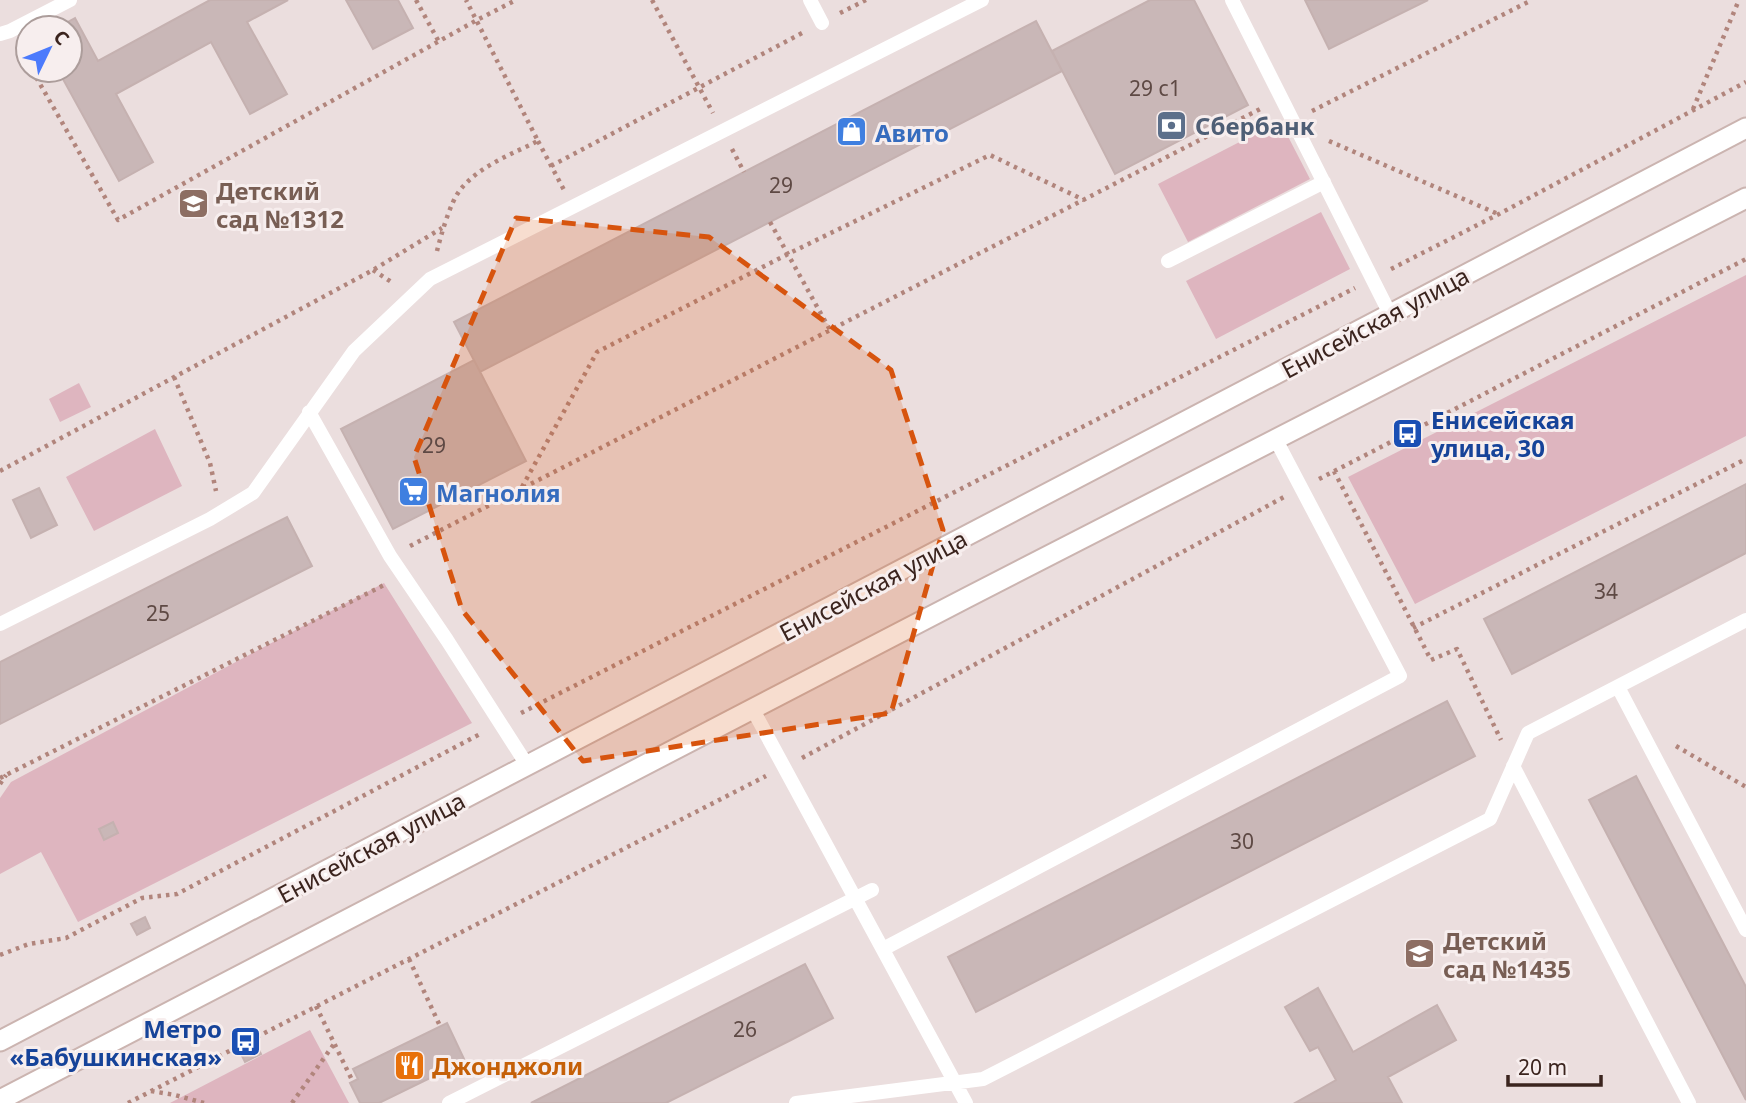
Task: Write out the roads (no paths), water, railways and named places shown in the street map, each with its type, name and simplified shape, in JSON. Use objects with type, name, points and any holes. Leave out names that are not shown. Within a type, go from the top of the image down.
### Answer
[{"type":"main road","name":"Енисейская улица","points":[[0,1041],[1746,128]]},
{"type":"main road","points":[[0,1100],[752,708],[1746,198]]},
{"type":"lane","points":[[0,34],[70,0]]},
{"type":"lane","points":[[810,0],[822,23]]},
{"type":"lane","points":[[0,624],[211,519],[253,493],[354,351],[430,279],[982,0]]},
{"type":"lane","points":[[1232,0],[1390,314]]},
{"type":"lane","points":[[1168,261],[1324,182]]},
{"type":"lane","points":[[309,412],[390,556],[527,765]]},
{"type":"lane","points":[[883,949],[1400,676],[1275,438]]},
{"type":"lane","points":[[796,1103],[851,1099],[982,1079],[1490,819],[1528,733],[1746,620]]},
{"type":"lane","points":[[1618,687],[1746,930]]},
{"type":"lane","points":[[752,708],[966,1103]]},
{"type":"lane","points":[[1514,766],[1689,1103]]},
{"type":"lane","points":[[449,1103],[872,890]]},
{"type":"place","name":"Сбербанк","points":[[1172,125]]},
{"type":"place","name":"Авито","points":[[852,132]]},
{"type":"place","name":"Детский сад №1312","points":[[193,204]]},
{"type":"place","name":"Енисейская улица, 30","points":[[1408,433]]},
{"type":"place","name":"Магнолия","points":[[413,492]]},
{"type":"place","name":"Детский сад №1435","points":[[1420,954]]},
{"type":"place","name":"Метро «Бабушкинская»","points":[[245,1042]]},
{"type":"place","name":"Джонджоли","points":[[409,1065]]}]
